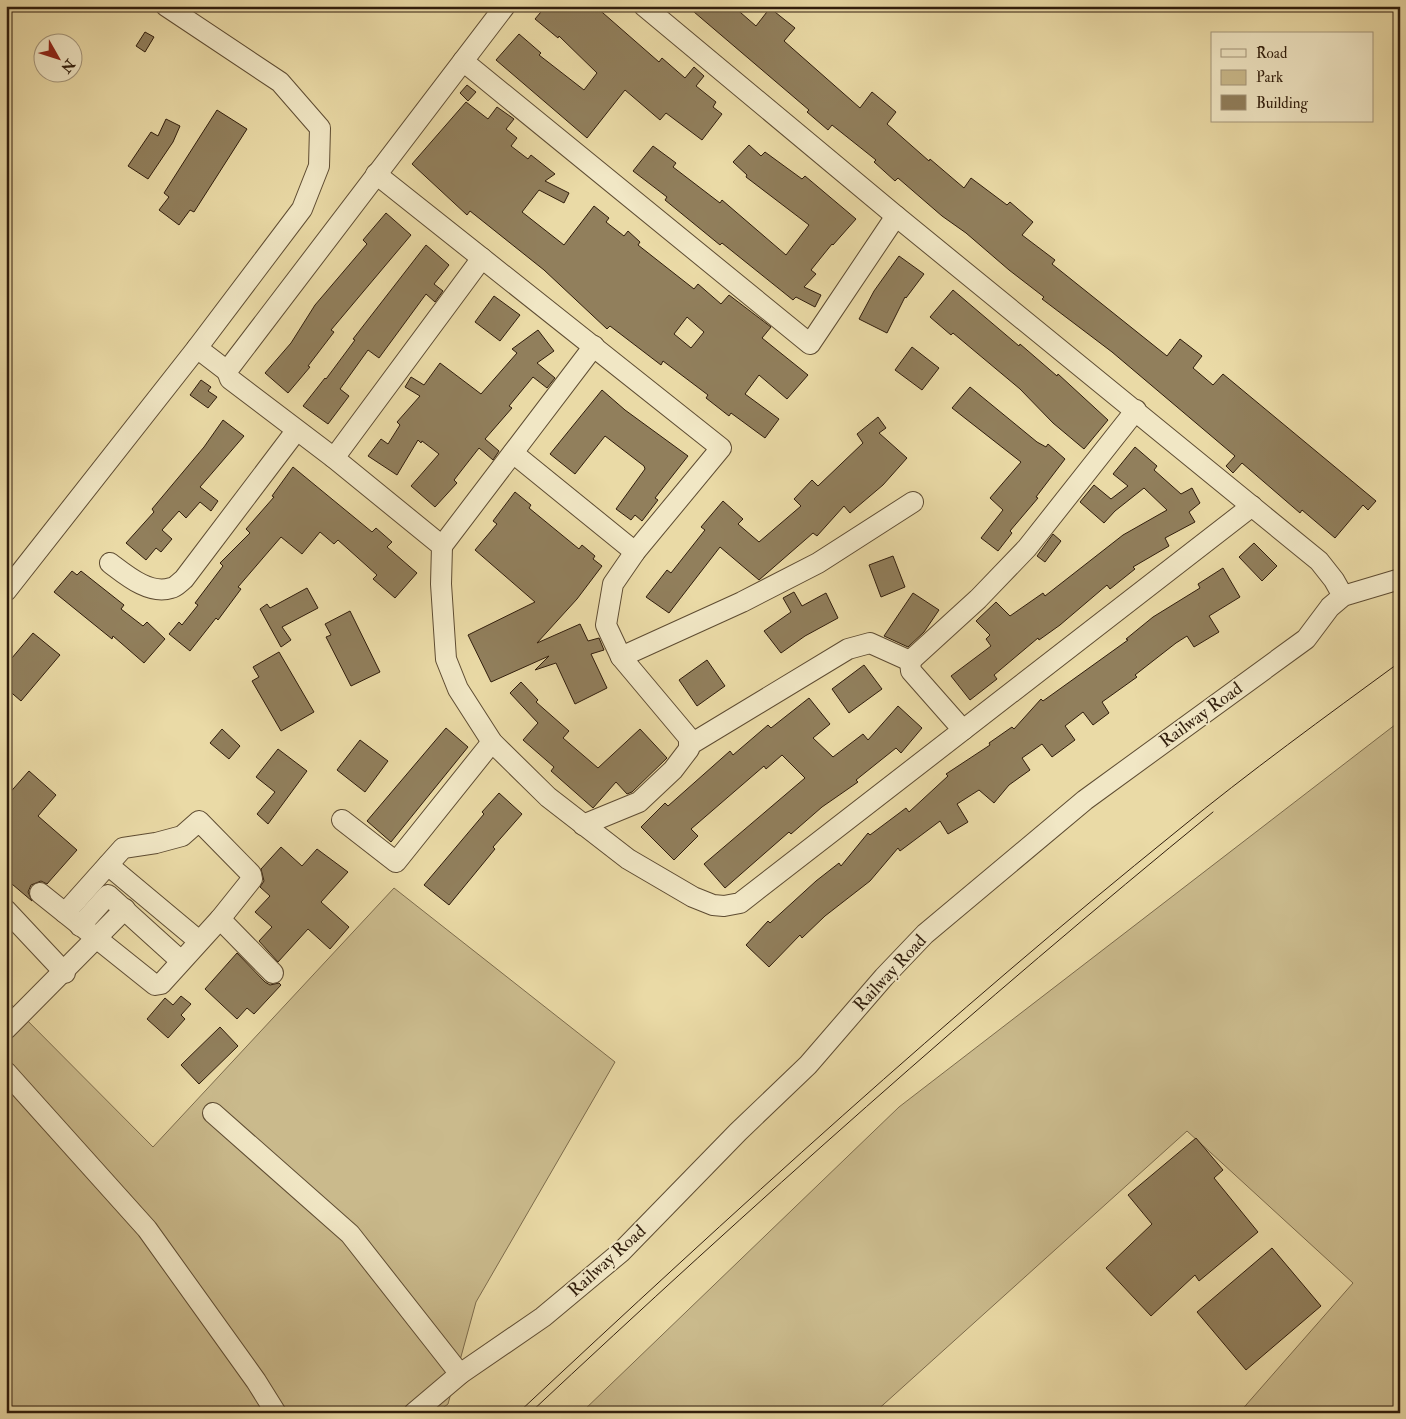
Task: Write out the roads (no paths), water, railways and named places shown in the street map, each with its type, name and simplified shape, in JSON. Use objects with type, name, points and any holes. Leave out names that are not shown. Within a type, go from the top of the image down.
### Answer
[{"type":"street","points":[[6,591],[197,348],[302,209],[318,166],[320,128],[280,82],[166,6]]},
{"type":"street","points":[[227,371],[505,6]]},
{"type":"street","points":[[644,6],[896,216],[1319,561],[1334,580],[1343,596]]},
{"type":"street","points":[[463,61],[810,344],[896,216]]},
{"type":"street","points":[[376,174],[721,448],[635,552],[613,584],[606,625],[622,657],[689,738],[691,744]]},
{"type":"street","points":[[334,458],[482,258]]},
{"type":"street","points":[[594,346],[442,546],[441,584],[446,659],[458,689],[492,742],[548,797],[628,859],[693,897],[713,905],[724,906],[740,903],[1252,506]]},
{"type":"street","points":[[197,348],[227,371],[230,379],[334,458],[442,546]]},
{"type":"street","points":[[910,661],[978,599],[1027,548],[1136,410]]},
{"type":"street","points":[[110,563],[131,578],[154,589],[172,588],[184,579],[296,431]]},
{"type":"street","points":[[513,453],[635,552]]},
{"type":"street","points":[[622,657],[742,602],[818,563],[913,502]]},
{"type":"street","name":"Railway Road","points":[[414,1413],[460,1374],[543,1317],[621,1252],[738,1132],[808,1066],[884,977],[925,934],[1085,800],[1306,639],[1330,607],[1343,596],[1400,579]]},
{"type":"street","points":[[583,825],[639,802],[673,770],[691,744],[848,649],[870,643],[910,661]]},
{"type":"street","points":[[910,661],[911,671],[963,730]]},
{"type":"street","points":[[342,820],[396,862],[492,742]]},
{"type":"street","points":[[40,893],[97,940],[155,985],[161,984],[220,919],[252,879],[251,874],[199,821],[182,836],[156,843],[123,848],[65,913]]},
{"type":"street","points":[[108,865],[199,941]]},
{"type":"street","points":[[80,926],[108,895],[181,961]]},
{"type":"street","points":[[6,910],[65,973]]},
{"type":"street","points":[[6,1029],[65,973],[125,910]]},
{"type":"street","points":[[220,919],[273,973]]},
{"type":"street","points":[[6,1072],[147,1229],[256,1381],[276,1413]]},
{"type":"street","points":[[212,1113],[350,1234],[460,1374]]},
{"type":"tram line","points":[[518,1413],[760,1189],[1008,971],[1204,809],[1400,662]]},
{"type":"tram line","points":[[530,1413],[697,1258],[867,1106],[1125,884],[1213,812]]}]
